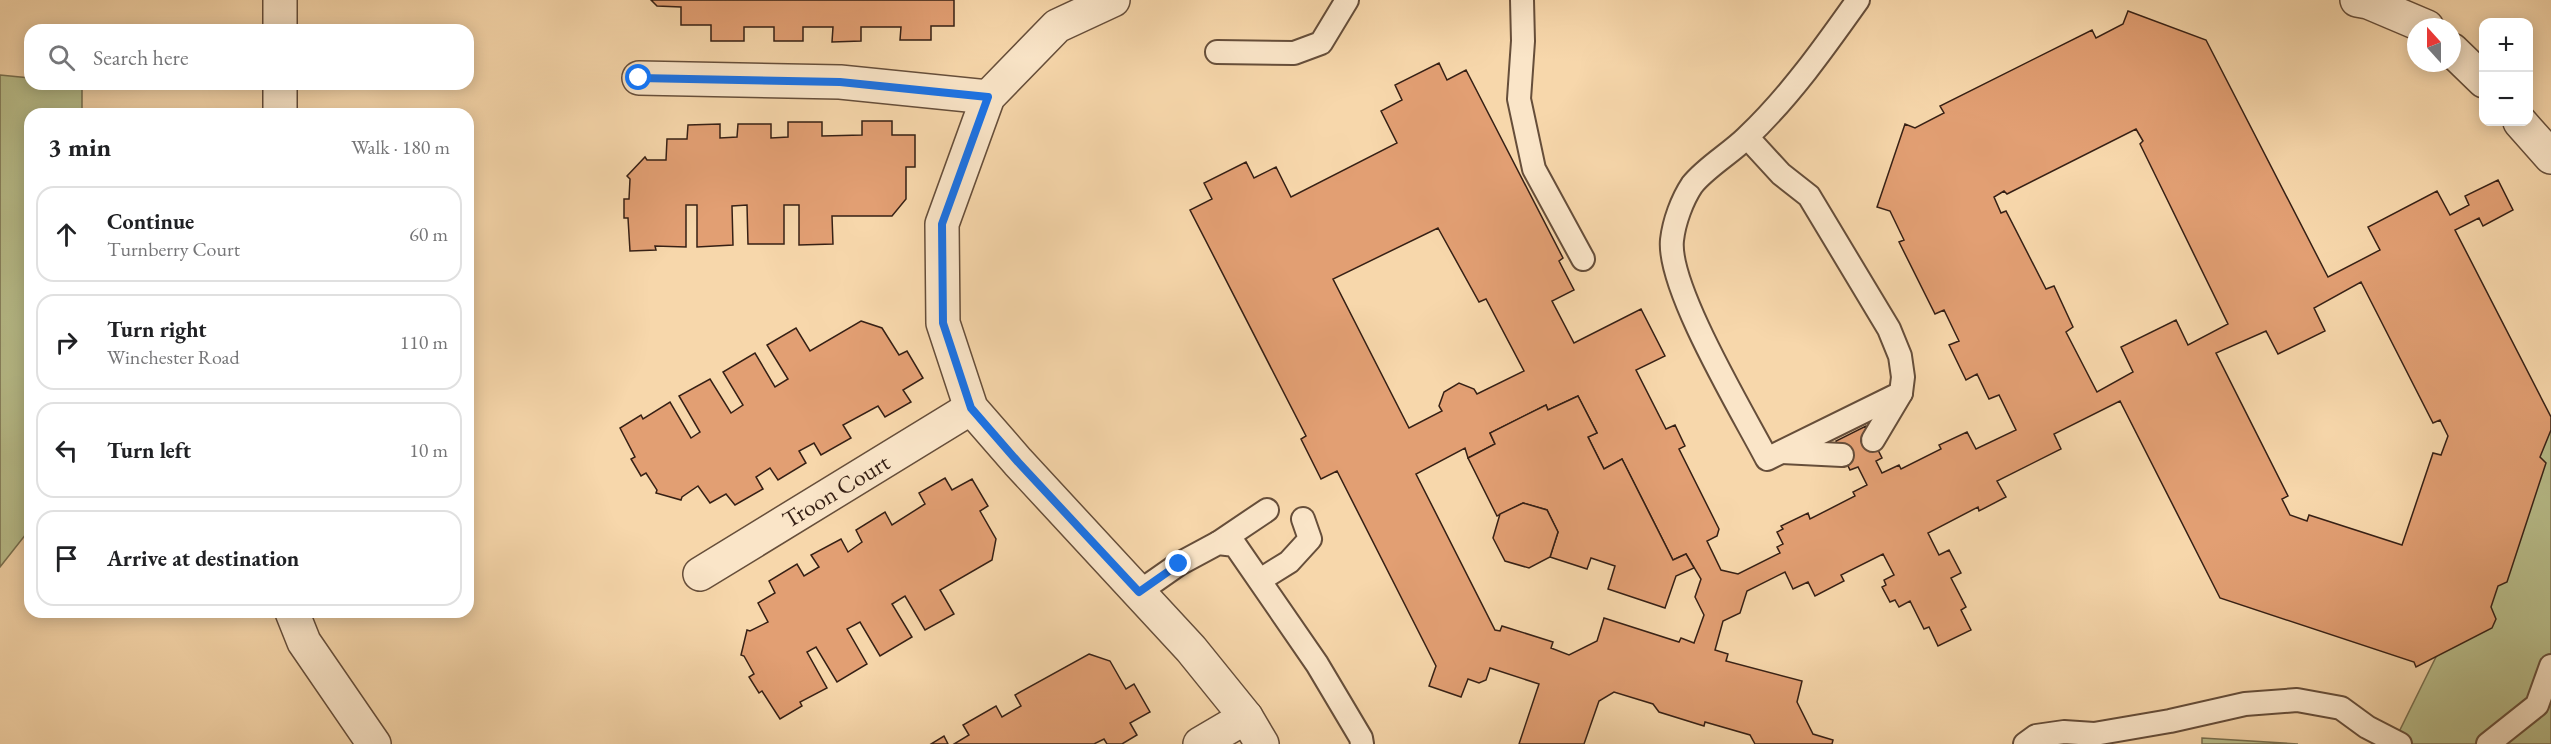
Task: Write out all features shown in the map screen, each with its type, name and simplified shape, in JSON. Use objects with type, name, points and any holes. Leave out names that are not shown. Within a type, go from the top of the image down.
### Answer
[{"type":"street","points":[[280,0],[280,24]]},
{"type":"street","points":[[1113,0],[1057,26],[988,97],[942,224],[943,323],[971,408],[1191,649],[1254,730],[1200,744]]},
{"type":"street","points":[[2357,0],[2368,2],[2407,19]]},
{"type":"street","points":[[2461,59],[2479,76]]},
{"type":"street","points":[[639,78],[840,82],[988,97]]},
{"type":"street","points":[[280,90],[280,108]]},
{"type":"street","points":[[2524,126],[2551,157]]},
{"type":"street","name":"Troon Court","points":[[700,574],[971,408]]},
{"type":"street","points":[[294,618],[304,642],[374,744]]},
{"type":"lane","points":[[1216,52],[1294,53],[1321,44],[1347,0]]},
{"type":"lane","points":[[1522,0],[1524,41],[1519,99],[1534,169],[1583,259]]},
{"type":"lane","points":[[1858,0],[1811,67],[1747,137],[1693,184],[1679,211],[1671,241],[1676,271],[1696,323],[1767,459],[1901,393]]},
{"type":"lane","points":[[1747,137],[1781,174],[1809,196],[1889,329],[1900,356],[1903,377],[1901,393],[1873,440]]},
{"type":"lane","points":[[1781,452],[1842,455]]},
{"type":"lane","points":[[1139,592],[1179,564],[1218,543],[1267,510]]},
{"type":"lane","points":[[1260,580],[1289,562],[1310,539],[1303,519]]},
{"type":"lane","points":[[1218,543],[1235,545],[1317,664],[1361,738],[1362,744]]},
{"type":"lane","points":[[2488,744],[2537,705],[2551,666]]},
{"type":"lane","points":[[2025,744],[2036,736],[2064,732],[2094,734],[2170,721],[2245,704],[2297,700],[2342,708],[2367,728],[2400,744]]},
{"type":"green space","points":[[0,75],[24,77],[24,90],[82,90],[82,108],[24,108],[24,537],[0,567]]},
{"type":"green space","points":[[2551,424],[2551,744],[2393,744]]},
{"type":"green space","points":[[2202,738],[2298,744],[2202,744]]},
{"type":"building","points":[[651,0],[954,0],[954,26],[931,26],[931,40],[900,40],[901,27],[861,27],[861,41],[832,42],[833,27],[803,27],[803,41],[774,41],[774,27],[744,27],[744,41],[711,41],[711,25],[681,25],[681,7],[657,6]]},
{"type":"building","points":[[2128,11],[2206,40],[2328,277],[2380,250],[2368,227],[2437,191],[2450,215],[2469,205],[2465,196],[2498,180],[2513,210],[2483,226],[2479,218],[2455,230],[2551,417],[2551,430],[2540,457],[2546,463],[2507,582],[2498,586],[2491,607],[2496,619],[2492,628],[2416,667],[2414,662],[2220,598],[2120,401],[2054,434],[2061,449],[1997,481],[2006,497],[1979,511],[1978,507],[1928,533],[1939,555],[1949,550],[1961,573],[1951,578],[1966,607],[1961,610],[1971,630],[1938,646],[1929,627],[1924,629],[1910,601],[1899,607],[1895,600],[1890,602],[1882,587],[1886,585],[1884,580],[1894,575],[1883,554],[1841,575],[1844,581],[1815,596],[1808,582],[1793,589],[1785,572],[1747,591],[1740,613],[1723,621],[1715,650],[1728,654],[1726,661],[1802,681],[1797,702],[1813,734],[1833,740],[1832,744],[1755,744],[1750,735],[1705,722],[1704,726],[1659,712],[1653,704],[1614,692],[1599,701],[1584,744],[1519,744],[1539,684],[1490,668],[1486,680],[1479,683],[1468,679],[1461,697],[1429,686],[1436,666],[1337,471],[1321,479],[1301,439],[1306,436],[1190,210],[1212,199],[1204,183],[1246,162],[1254,178],[1276,167],[1291,197],[1397,143],[1381,111],[1402,100],[1395,85],[1439,63],[1447,80],[1466,70],[1563,258],[1559,261],[1574,290],[1552,301],[1574,343],[1641,309],[1665,356],[1636,370],[1666,429],[1675,425],[1685,446],[1679,449],[1719,529],[1717,536],[1707,541],[1721,570],[1738,574],[1780,553],[1777,547],[1783,544],[1777,532],[1783,529],[1781,526],[1808,513],[1810,519],[1855,496],[1853,492],[1867,485],[1858,467],[1850,470],[1836,441],[1866,426],[1882,458],[1876,461],[1882,473],[1899,465],[1901,469],[1941,449],[1939,445],[1967,432],[1976,449],[2016,430],[1999,395],[1989,399],[1977,374],[1966,380],[1949,345],[1959,341],[1944,310],[1935,314],[1899,242],[1904,240],[1890,211],[1877,207],[1905,124],[1915,128],[1944,113],[1940,106],[2092,30],[2096,38],[2123,24]],"holes":[[[2136,129],[2143,141],[2140,144],[2228,324],[2188,345],[2176,320],[2121,347],[2133,372],[2097,392],[2066,332],[2073,327],[2054,286],[2046,289],[2006,211],[2001,213],[1994,197],[2004,191],[2007,194]],[[1438,228],[1479,302],[1486,299],[1524,371],[1477,394],[1474,389],[1459,383],[1444,392],[1439,406],[1442,411],[1409,428],[1333,279]],[[2361,282],[2433,423],[2440,420],[2448,436],[2441,455],[2433,453],[2402,545],[2309,515],[2307,521],[2290,515],[2282,499],[2288,496],[2216,353],[2266,331],[2278,354],[2325,331],[2314,308]],[[1578,396],[1597,433],[1588,437],[1604,469],[1622,459],[1673,560],[1686,554],[1701,579],[1695,597],[1704,615],[1694,643],[1681,638],[1679,642],[1604,618],[1597,641],[1569,655],[1551,648],[1553,642],[1502,626],[1500,631],[1495,630],[1416,474],[1465,448],[1468,458],[1495,444],[1490,433],[1546,405],[1548,410]]]},
{"type":"building","points":[[862,121],[892,121],[892,135],[915,135],[915,167],[906,167],[906,199],[892,216],[832,216],[833,244],[799,245],[799,205],[784,205],[784,244],[748,244],[747,205],[732,206],[733,245],[697,247],[697,205],[686,205],[686,247],[655,246],[656,250],[630,251],[628,218],[624,218],[624,199],[629,199],[630,179],[627,176],[645,157],[647,160],[666,160],[667,139],[687,139],[688,125],[720,124],[720,138],[737,137],[738,124],[771,124],[771,138],[788,137],[788,122],[822,122],[822,136],[862,135]]},
{"type":"building","points":[[861,321],[882,328],[899,355],[907,351],[923,378],[903,390],[911,402],[885,417],[878,406],[843,425],[851,438],[821,455],[814,443],[799,451],[806,463],[778,480],[770,468],[756,477],[763,489],[735,505],[726,494],[710,503],[698,486],[681,500],[656,493],[657,490],[646,473],[641,476],[631,459],[635,457],[620,428],[641,415],[643,419],[670,402],[691,438],[700,432],[679,396],[710,379],[731,413],[743,405],[723,372],[755,353],[775,387],[788,379],[767,345],[796,328],[810,351]]},
{"type":"building","points":[[1578,396],[1597,433],[1588,437],[1604,469],[1622,459],[1673,560],[1686,554],[1694,568],[1676,576],[1665,608],[1608,589],[1615,566],[1591,558],[1587,569],[1550,557],[1558,532],[1547,510],[1523,503],[1497,516],[1468,458],[1495,444],[1490,433],[1546,405],[1548,410]]},
{"type":"building","points":[[945,478],[952,490],[972,479],[988,506],[980,511],[996,539],[992,560],[940,590],[954,614],[925,630],[905,596],[892,604],[912,637],[880,656],[860,622],[847,629],[867,664],[837,682],[816,647],[807,652],[827,688],[800,702],[802,706],[780,719],[762,691],[759,693],[749,677],[754,674],[744,656],[741,655],[747,630],[750,631],[768,622],[758,603],[775,593],[769,581],[797,564],[804,576],[819,567],[811,555],[841,539],[848,552],[862,542],[856,530],[885,512],[892,525],[925,504],[919,493]]},
{"type":"building","points":[[1523,503],[1547,510],[1558,532],[1550,557],[1529,568],[1505,561],[1493,538],[1500,514]]},
{"type":"building","points":[[1089,654],[1110,661],[1126,689],[1134,684],[1150,712],[1130,723],[1137,735],[1122,744],[1107,744],[1104,739],[1094,744],[954,744],[969,735],[963,725],[996,706],[1002,717],[1021,706],[1015,695]]},
{"type":"building","points":[[944,736],[948,744],[931,744]]},
{"type":"route","points":[[639,78],[840,82],[988,97],[942,224],[943,323],[971,408],[1139,592],[1179,564]]}]
